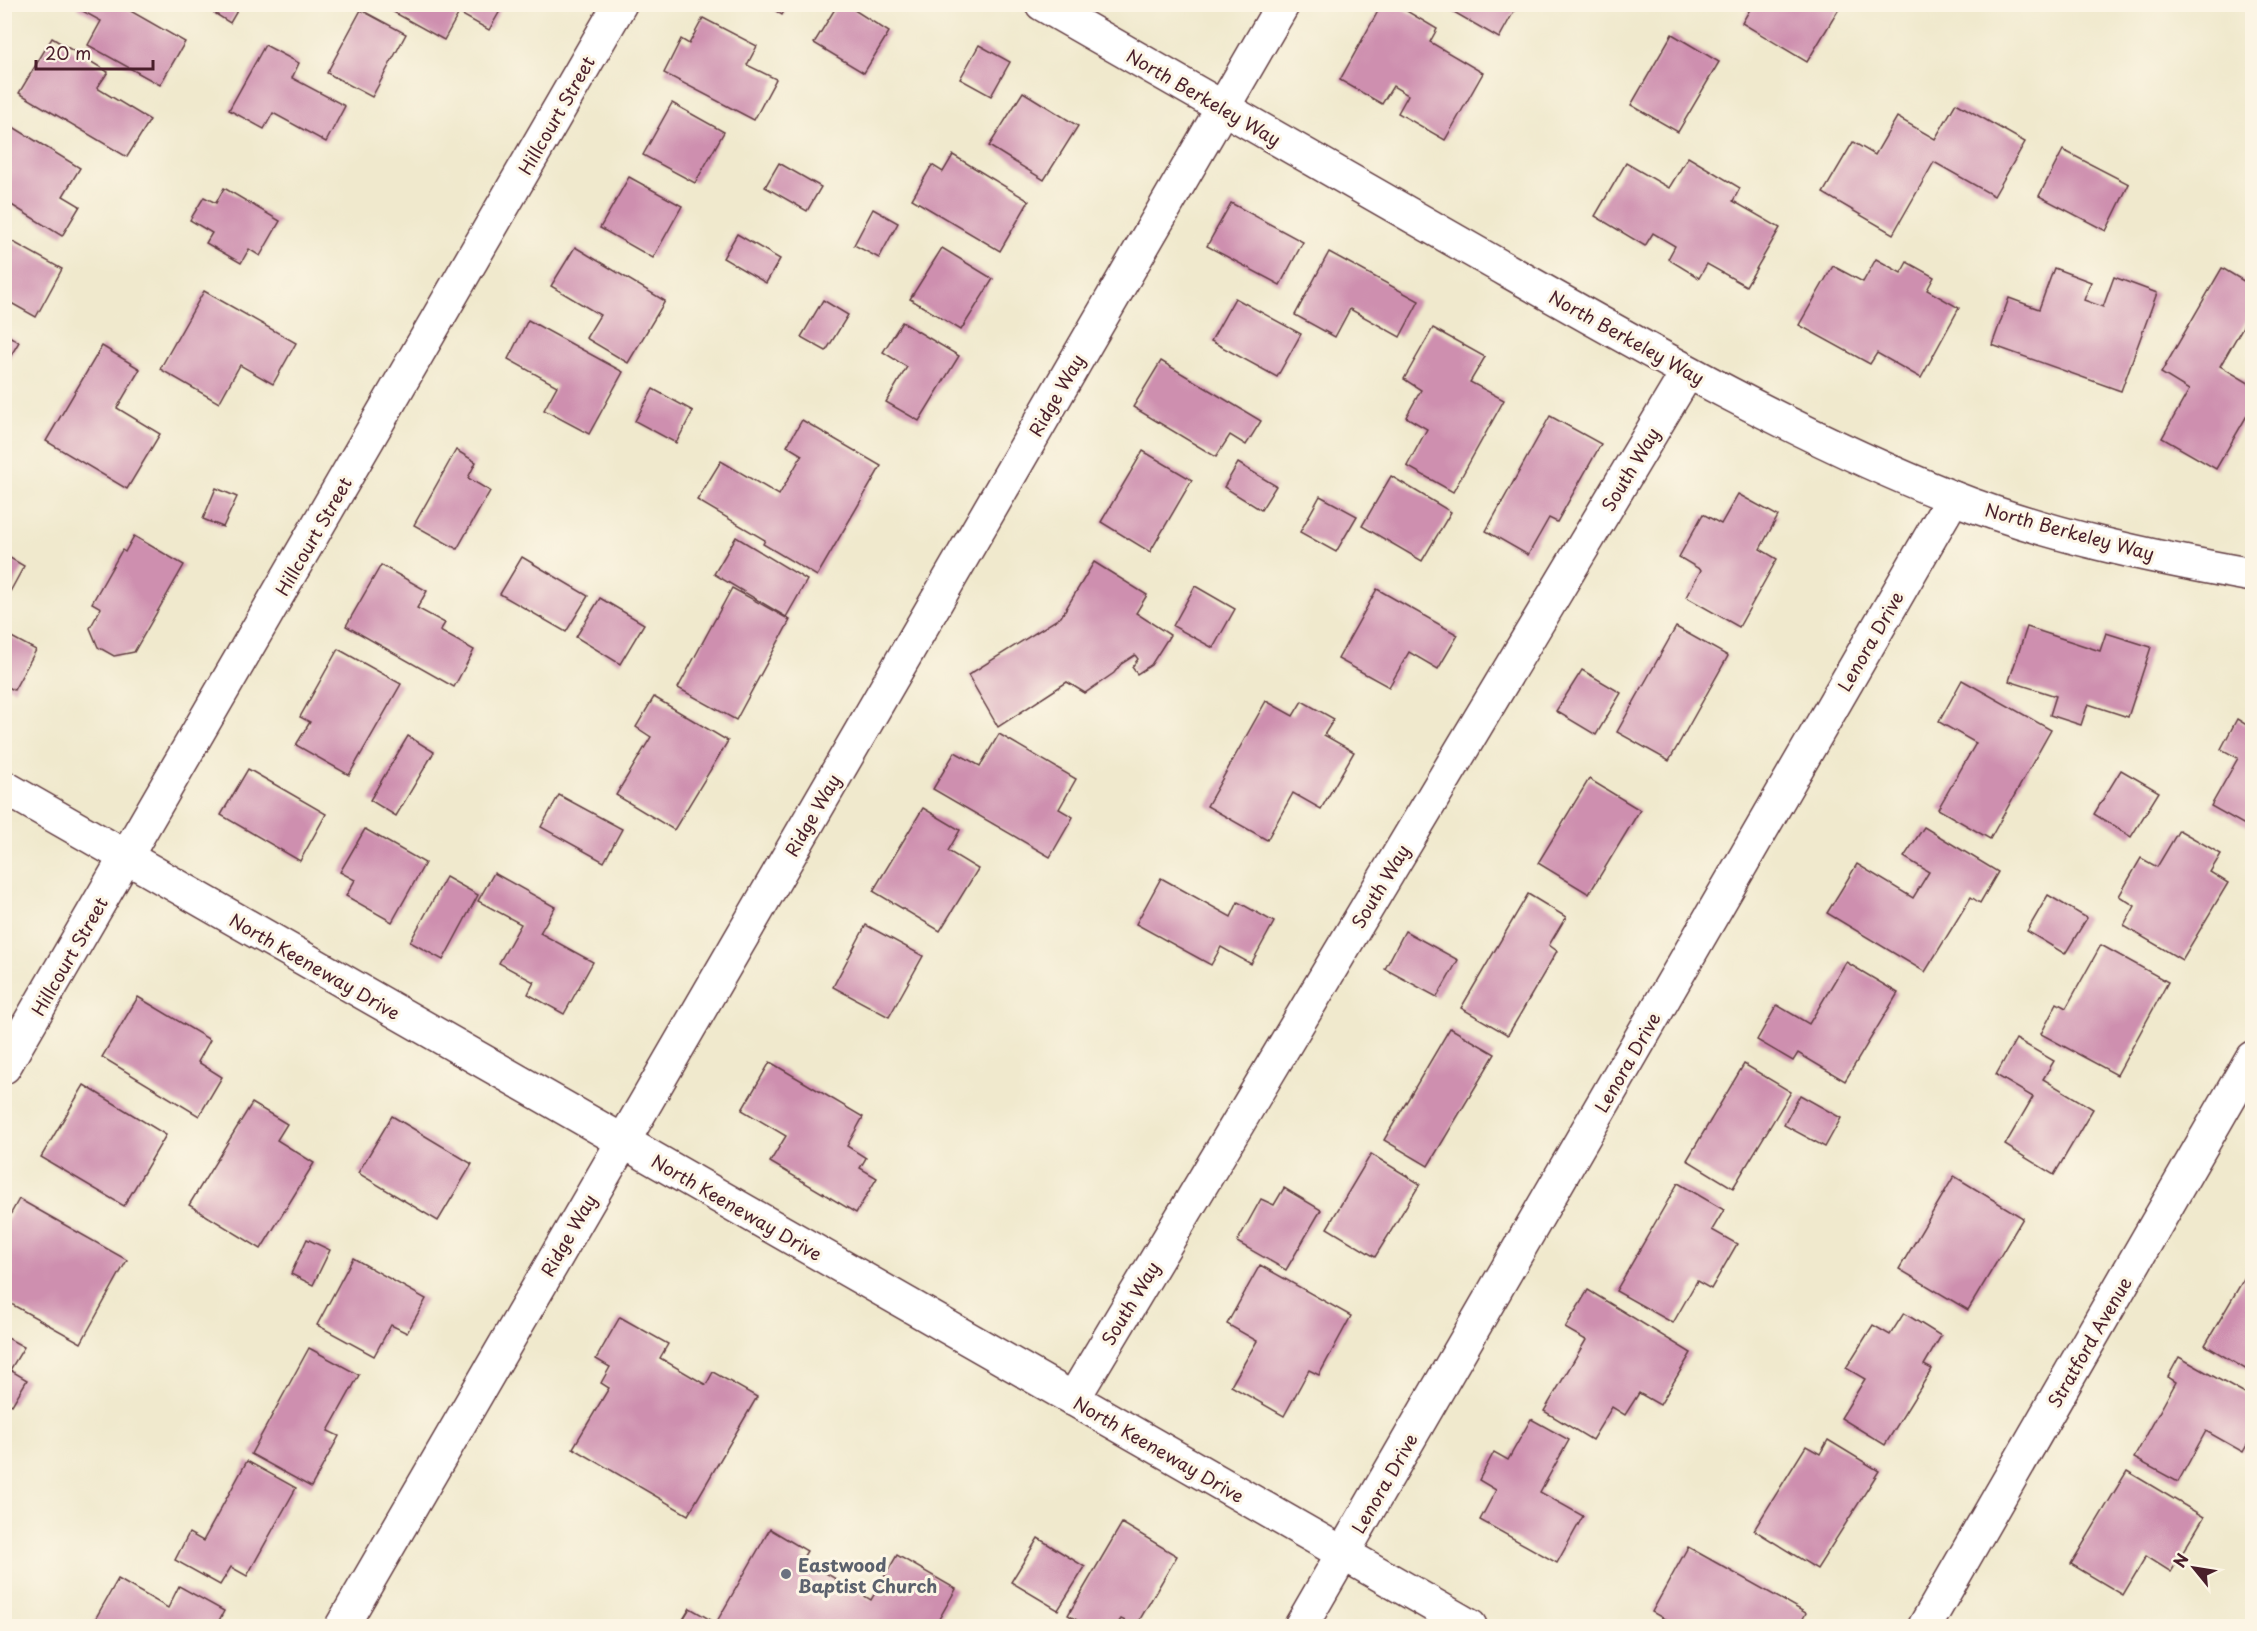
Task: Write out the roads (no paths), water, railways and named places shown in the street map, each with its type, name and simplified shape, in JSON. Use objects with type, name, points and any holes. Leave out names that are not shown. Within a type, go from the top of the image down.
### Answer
[{"type":"street","name":"Hillcourt Street","points":[[4,1067],[621,4]]},
{"type":"street","name":"North Berkeley Way","points":[[1042,4],[1687,373],[1820,440],[1953,498],[2037,525],[2116,546],[2253,575]]},
{"type":"street","name":"Ridge Way","points":[[342,1626],[1283,4]]},
{"type":"street","name":"South Way","points":[[1073,1399],[1687,373]]},
{"type":"street","name":"Lenora Drive","points":[[1301,1626],[1953,498]]},
{"type":"street","name":"North Keeneway Drive","points":[[4,788],[1470,1626]]},
{"type":"street","name":"Stratford Avenue","points":[[1925,1626],[2253,1058]]},
{"type":"place","name":"Eastwood Baptist Church","points":[[786,1574]]}]
